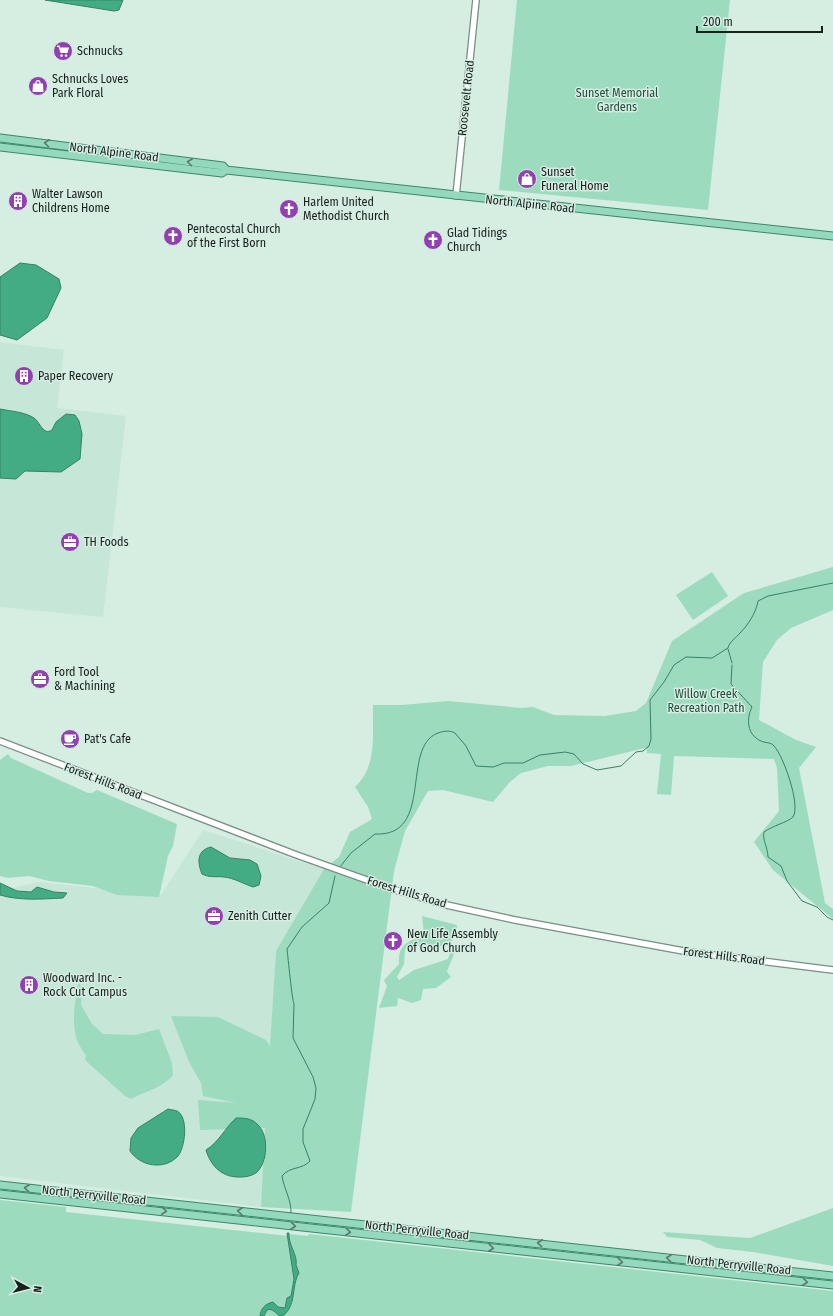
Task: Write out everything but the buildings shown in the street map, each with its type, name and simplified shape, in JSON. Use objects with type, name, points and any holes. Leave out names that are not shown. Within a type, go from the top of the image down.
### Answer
[{"type":"main road","name":"North Alpine Road","points":[[0,138],[223,166],[226,170]]},
{"type":"main road","name":"North Alpine Road","points":[[0,147],[222,173],[226,170],[833,236]]},
{"type":"main road","name":"North Perryville Road","points":[[0,1185],[833,1276]]},
{"type":"main road","name":"North Perryville Road","points":[[0,1194],[833,1285]]},
{"type":"street","name":"Roosevelt Road","points":[[456,196],[476,0]]},
{"type":"street","name":"Forest Hills Road","points":[[0,741],[294,854],[442,904],[515,920],[689,952],[833,970]]},
{"type":"shaded area","points":[[45,0],[123,0],[119,10],[114,11]]},
{"type":"shaded area","points":[[20,263],[36,265],[59,279],[61,288],[47,318],[17,340],[0,335],[0,277]]},
{"type":"shaded area","points":[[0,342],[64,350],[57,408],[126,416],[103,617],[0,607]]},
{"type":"shaded area","points":[[0,409],[30,416],[34,418],[46,431],[52,430],[56,422],[66,414],[75,415],[79,421],[82,434],[80,459],[61,472],[25,471],[16,479],[0,478]]},
{"type":"shaded area","points":[[203,830],[324,869],[276,951],[261,1207],[0,1176],[0,891],[39,882],[161,895]]},
{"type":"shaded area","points":[[211,847],[230,858],[250,860],[257,864],[261,876],[259,885],[253,887],[228,878],[202,874],[199,865],[199,857],[203,851]]},
{"type":"shaded area","points":[[0,883],[17,891],[31,892],[37,887],[54,892],[67,893],[63,898],[32,899],[8,897],[0,895]]},
{"type":"shaded area","points":[[168,1109],[177,1111],[181,1114],[183,1119],[185,1133],[180,1152],[178,1156],[166,1164],[152,1165],[146,1163],[134,1156],[130,1151],[131,1138],[138,1128]]},
{"type":"shaded area","points":[[236,1118],[253,1121],[262,1130],[264,1135],[266,1149],[263,1163],[256,1173],[247,1177],[229,1176],[223,1173],[211,1162],[206,1150],[215,1143]]},
{"type":"shaded area","points":[[287,1233],[289,1233],[290,1242],[296,1257],[296,1265],[299,1273],[295,1283],[291,1305],[284,1315],[280,1316],[272,1310],[267,1310],[264,1316],[260,1316],[262,1309],[266,1305],[273,1302],[278,1307],[285,1308],[287,1298],[291,1296],[294,1279]]},
{"type":"green space","name":"Sunset Memorial Gardens","points":[[517,0],[730,0],[708,210],[499,190]]},
{"type":"green space","name":"Willow Creek Recreation Path","points":[[833,567],[833,610],[791,628],[777,640],[763,662],[759,720],[796,740],[816,747],[799,768],[825,903],[833,909],[833,919],[773,870],[754,842],[779,811],[777,768],[774,759],[674,756],[671,795],[657,794],[661,754],[647,753],[647,749],[645,748],[571,766],[548,766],[521,773],[510,782],[493,802],[443,790],[428,791],[405,831],[394,871],[351,1212],[261,1207],[265,1128],[200,1130],[198,1100],[236,1103],[203,1096],[201,1083],[189,1062],[171,1016],[218,1017],[266,1040],[270,1046],[276,951],[324,869],[339,857],[350,832],[372,819],[368,807],[355,787],[362,778],[371,759],[373,738],[373,705],[401,705],[448,701],[522,708],[533,707],[554,715],[605,716],[636,711],[646,703],[672,641],[744,593]]},
{"type":"green space","points":[[712,572],[728,596],[693,620],[676,595]]},
{"type":"green space","points":[[8,754],[11,758],[88,793],[92,793],[97,790],[177,824],[173,846],[168,856],[159,897],[117,895],[93,886],[49,881],[29,876],[7,878],[0,876],[0,760]]},
{"type":"green space","points":[[422,916],[457,925],[457,933],[449,945],[434,947],[419,945],[405,949],[404,964],[397,977],[399,980],[414,970],[448,959],[450,952],[454,952],[447,972],[451,977],[436,988],[423,989],[421,1000],[412,1003],[398,998],[397,1006],[379,1008],[387,986],[384,980],[399,964],[399,957],[402,948],[408,942],[424,935]]},
{"type":"green space","points":[[79,983],[82,988],[81,1005],[92,1024],[103,1034],[135,1035],[159,1029],[172,1063],[173,1075],[169,1079],[159,1086],[131,1099],[125,1096],[85,1060],[86,1055],[77,1040],[74,1023],[77,988]]},
{"type":"green space","points":[[0,1200],[66,1207],[66,1212],[289,1236],[289,1234],[308,1236],[309,1234],[833,1291],[833,1316],[0,1316]]},
{"type":"green space","points":[[833,1208],[833,1266],[753,1252],[717,1248],[700,1240],[667,1237],[663,1232],[750,1238]]},
{"type":"waterway","points":[[340,867],[351,853],[375,834],[393,831],[405,821],[411,807],[421,755],[427,741],[438,733],[446,731],[455,733],[466,746],[476,766],[493,767],[504,763],[523,763],[540,755],[565,752],[574,754],[583,764],[597,770],[621,766],[636,752],[643,751],[649,746],[651,739],[650,700],[664,682],[674,665],[686,657],[712,658],[728,648],[731,642],[749,623],[754,614],[758,601],[768,596],[833,583]]},
{"type":"waterway","points":[[728,649],[732,663]]},
{"type":"waterway","points":[[732,665],[731,684],[752,707],[749,717],[750,731],[756,738],[771,744],[778,751],[790,780],[795,802],[793,817],[764,832],[768,857],[781,866],[787,881],[802,901],[817,907],[827,917],[833,920]]},
{"type":"waterway","points":[[291,1214],[290,1204],[282,1176],[285,1173],[303,1166],[310,1161],[303,1142],[303,1129],[315,1099],[316,1088],[313,1077],[293,1038],[294,1004],[287,949],[302,927],[329,903],[335,876]]},
{"type":"place","name":"Schnucks","points":[[63,51]]},
{"type":"place","name":"Schnucks Loves Park Floral","points":[[38,86]]},
{"type":"place","name":"Sunset Funeral Home","points":[[527,179]]},
{"type":"place","name":"Walter Lawson Childrens Home","points":[[18,201]]},
{"type":"place","name":"Harlem United Methodist Church","points":[[289,209]]},
{"type":"place","name":"Pentecostal Church of the First Born","points":[[173,236]]},
{"type":"place","name":"Glad Tidings Church","points":[[433,240]]},
{"type":"place","name":"Paper Recovery","points":[[24,376]]},
{"type":"place","name":"TH Foods","points":[[70,542]]},
{"type":"place","name":"Ford Tool & Machining","points":[[40,679]]},
{"type":"place","name":"Pat's Cafe","points":[[70,739]]},
{"type":"place","name":"Zenith Cutter","points":[[214,916]]},
{"type":"place","name":"New Life Assembly of God Church","points":[[393,941]]},
{"type":"place","name":"Woodward Inc. - Rock Cut Campus","points":[[29,985]]}]
